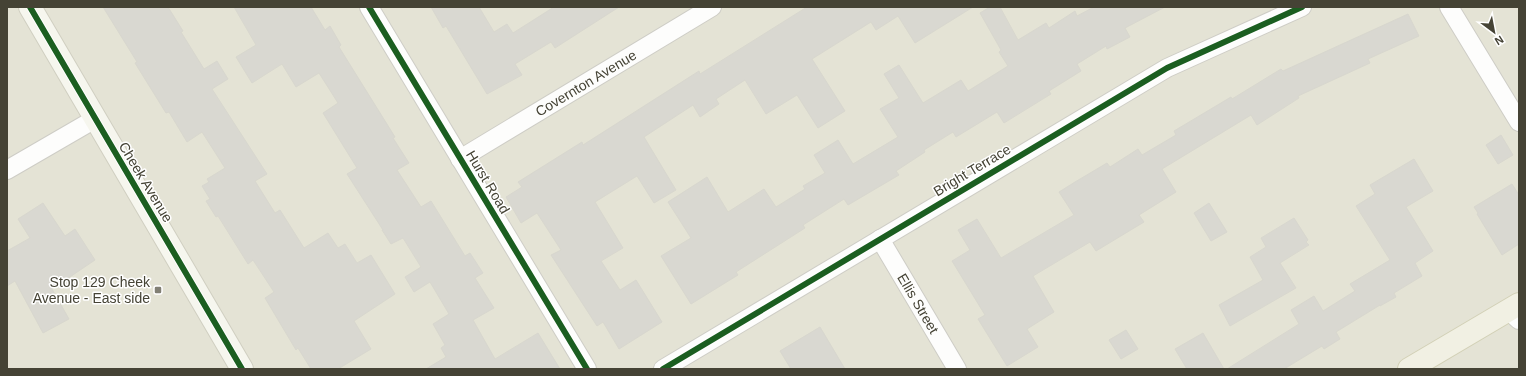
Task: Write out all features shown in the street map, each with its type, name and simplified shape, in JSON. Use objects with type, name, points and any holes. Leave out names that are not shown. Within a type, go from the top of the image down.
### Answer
[{"type":"main road","points":[[1409,369],[1515,311]]},
{"type":"street","name":"Cheek Avenue","points":[[30,7],[242,369]]},
{"type":"street","name":"Hurst Road","points":[[369,7],[587,369]]},
{"type":"street","name":"Covernton Avenue","points":[[460,159],[712,7]]},
{"type":"street","name":"Bright Terrace","points":[[663,369],[1167,68],[1302,7]]},
{"type":"street","points":[[1449,7],[1519,122]]},
{"type":"street","points":[[7,170],[95,119]]},
{"type":"street","name":"Ellis Street","points":[[880,239],[957,369]]},
{"type":"shaded area","points":[[7,7],[1519,7],[1519,369],[7,369]]},
{"type":"building","points":[[103,7],[168,7],[183,31],[181,32],[204,69],[217,61],[228,79],[212,89],[267,174],[255,181],[275,213],[280,210],[304,248],[328,233],[338,248],[345,244],[357,263],[371,255],[395,294],[354,321],[371,349],[338,369],[311,369],[298,348],[296,350],[265,298],[274,292],[253,260],[248,264],[218,216],[216,217],[206,201],[210,199],[202,186],[209,182],[207,179],[225,168],[202,132],[187,142],[169,112],[166,113]]},
{"type":"building","points":[[234,7],[311,7],[325,30],[330,26],[341,45],[339,47],[395,137],[393,138],[409,163],[397,170],[421,207],[431,201],[465,256],[470,253],[483,273],[475,278],[494,308],[473,320],[495,359],[538,333],[560,369],[426,369],[446,357],[441,348],[445,345],[433,324],[449,314],[430,282],[414,292],[405,277],[421,267],[403,238],[391,244],[347,174],[357,168],[323,113],[338,103],[319,73],[296,87],[282,64],[252,83],[236,57],[256,45]]},
{"type":"building","points":[[431,7],[479,7],[494,32],[507,24],[513,33],[554,7],[619,7],[555,48],[551,42],[515,64],[522,75],[487,94],[446,26],[443,28]]},
{"type":"building","points":[[807,7],[973,7],[915,43],[898,16],[876,30],[871,22],[812,59],[845,111],[818,128],[797,95],[766,114],[745,80],[716,99],[719,104],[700,117],[693,105],[644,137],[676,190],[654,203],[637,176],[595,202],[623,248],[601,261],[620,290],[636,280],[662,322],[619,349],[603,322],[597,326],[551,255],[561,250],[537,213],[521,223],[506,197],[522,187],[518,182],[582,142],[583,145],[699,71],[700,74]]},
{"type":"building","points":[[990,7],[1000,7],[1018,40],[1046,23],[1049,28],[1075,11],[1077,16],[1094,7],[1165,7],[1125,28],[1130,37],[1107,49],[1106,46],[1077,64],[1081,71],[1049,91],[1051,94],[1004,123],[997,112],[956,137],[953,132],[924,150],[925,152],[896,171],[899,175],[848,205],[844,199],[803,225],[805,228],[736,272],[738,275],[691,304],[661,256],[691,238],[668,202],[707,177],[728,212],[764,189],[776,207],[805,189],[803,186],[825,173],[814,155],[838,140],[853,164],[898,137],[880,109],[899,98],[884,74],[899,65],[923,103],[961,80],[968,91],[1008,66],[999,52],[1001,50],[980,13]]},
{"type":"building","points":[[1408,14],[1419,36],[1368,59],[1370,63],[1298,96],[1299,98],[1257,125],[1251,115],[1162,169],[1176,192],[1139,215],[1144,222],[1096,251],[1090,242],[1033,276],[1054,312],[1027,329],[1038,347],[1007,366],[978,319],[985,315],[952,261],[970,250],[958,230],[977,219],[1001,258],[1074,215],[1059,192],[1075,182],[1107,163],[1110,167],[1138,149],[1142,155],[1176,135],[1174,131],[1231,97],[1232,99],[1281,69],[1283,71]]},
{"type":"building","points":[[1501,135],[1513,155],[1498,164],[1486,145]]},
{"type":"building","points":[[1414,159],[1433,191],[1406,207],[1433,251],[1415,263],[1422,276],[1394,293],[1396,297],[1336,332],[1340,339],[1324,349],[1322,346],[1284,369],[1227,369],[1299,324],[1291,310],[1314,296],[1323,311],[1355,291],[1350,284],[1390,260],[1356,206],[1375,194],[1370,185]]},
{"type":"building","points":[[1512,184],[1519,195],[1519,244],[1502,255],[1474,207]]},
{"type":"building","points":[[43,203],[65,236],[75,229],[95,260],[52,289],[69,319],[43,333],[15,281],[7,286],[7,251],[30,238],[18,219]]},
{"type":"building","points":[[1209,203],[1227,232],[1211,241],[1194,213]]},
{"type":"building","points":[[1294,218],[1308,240],[1306,242],[1309,245],[1280,263],[1296,288],[1230,326],[1219,305],[1263,280],[1250,257],[1266,247],[1261,238]]},
{"type":"building","points":[[820,327],[845,369],[791,369],[780,351]]},
{"type":"building","points":[[1126,330],[1138,349],[1121,359],[1109,340]]},
{"type":"building","points":[[1203,333],[1224,369],[1187,369],[1175,349]]},
{"type":"cycle path","points":[[30,7],[242,369]]},
{"type":"cycle path","points":[[369,7],[587,369]]},
{"type":"cycle path","points":[[663,369],[1167,68],[1302,7]]},
{"type":"place","name":"Stop 129 Cheek Avenue - East side","points":[[158,290]]}]
